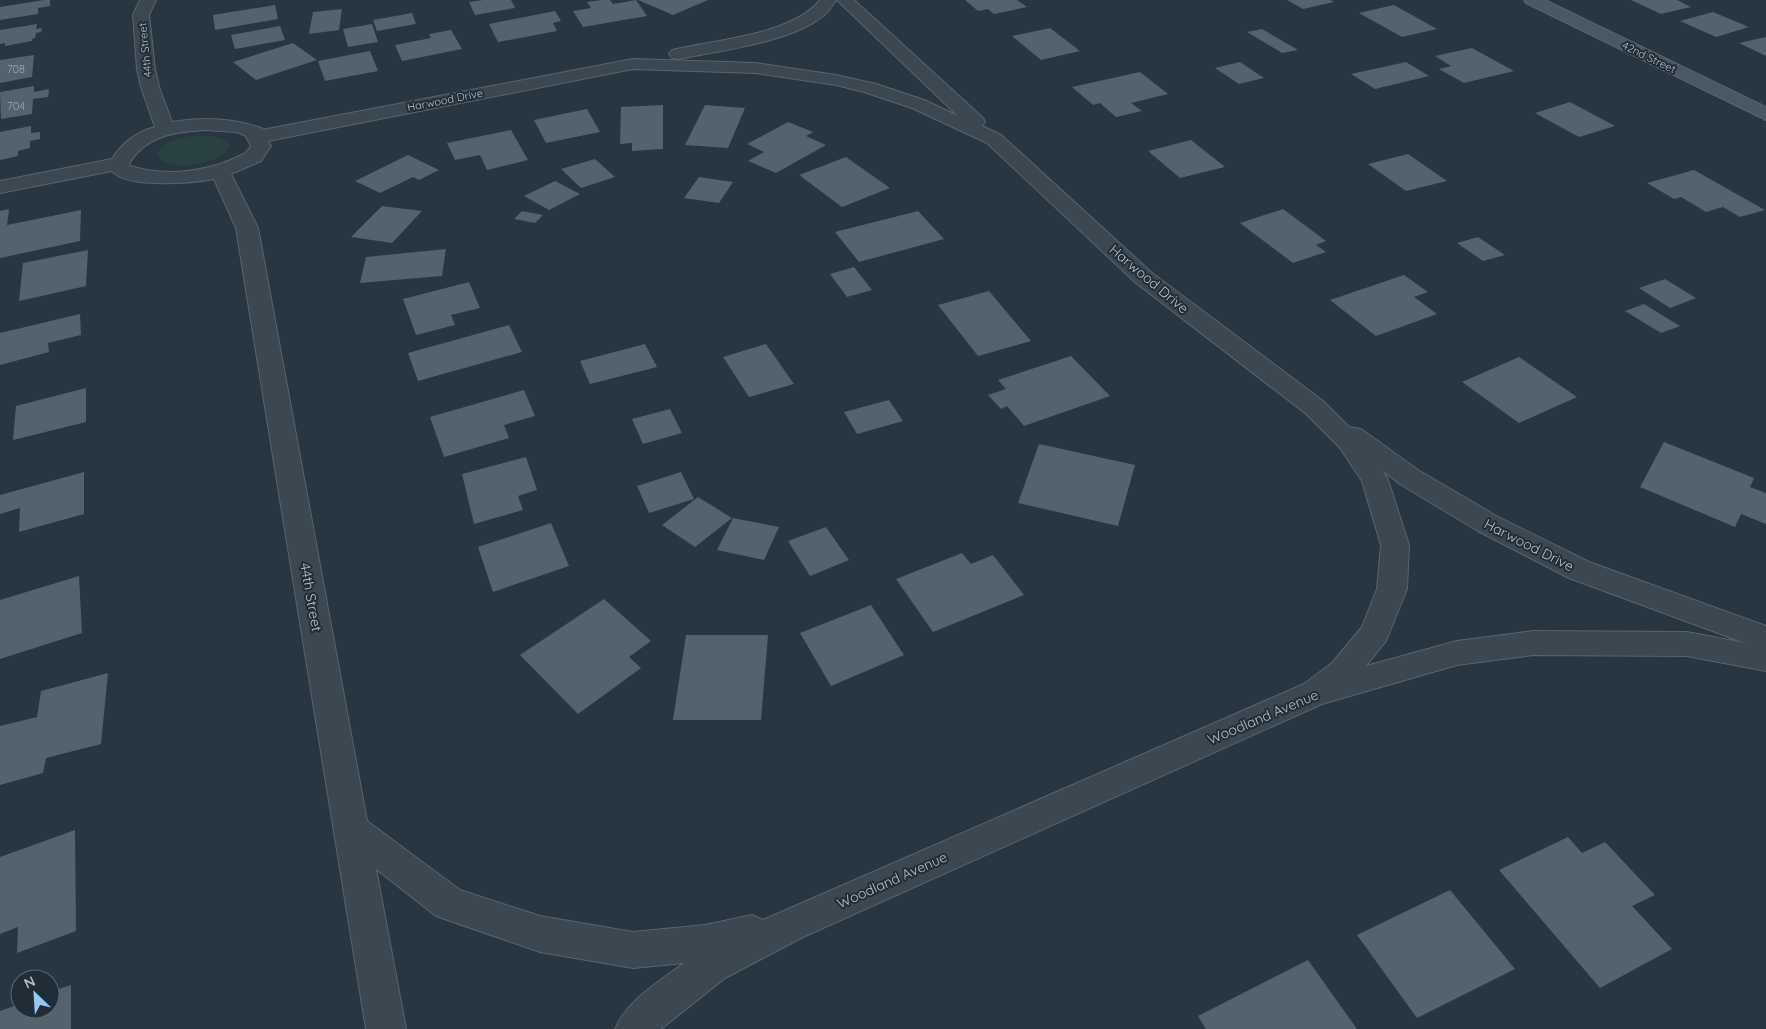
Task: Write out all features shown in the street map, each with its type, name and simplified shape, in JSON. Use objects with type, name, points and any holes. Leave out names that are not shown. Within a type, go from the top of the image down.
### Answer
[{"type":"street","name":"44th Street","points":[[148,0],[141,15],[146,69],[150,88],[165,128]]},
{"type":"street","name":"Harwood Drive","points":[[257,137],[633,64],[776,32],[820,11],[828,0]]},
{"type":"street","name":"Harwood Drive","points":[[845,0],[1144,278],[1314,408],[1409,477],[1488,524],[1579,570],[1766,638]]},
{"type":"street","name":"42nd Street","points":[[1532,0],[1766,114]]},
{"type":"street","name":"Harwood Drive","points":[[633,64],[756,68],[836,80],[870,88],[918,104],[994,139]]},
{"type":"street","points":[[204,124],[240,127],[254,132],[257,137],[261,146],[255,156],[234,167],[203,175],[179,178],[133,174],[121,170],[119,164],[123,155],[134,144],[147,135],[165,128],[204,124]]},
{"type":"street","points":[[0,187],[119,164]]},
{"type":"street","name":"44th Street","points":[[220,171],[247,228],[386,1029]]},
{"type":"street","name":"Harwood Drive","points":[[1314,408],[1349,442],[1375,480],[1395,545],[1392,589],[1375,633],[1343,672],[1315,693]]},
{"type":"street","name":"Woodland Avenue","points":[[635,1029],[643,1019],[712,965],[790,925],[1315,693],[1457,653],[1533,643],[1687,644],[1766,659]]},
{"type":"street","name":"Woodland Avenue","points":[[352,829],[449,904],[540,934],[634,950],[705,944],[790,925]]},
{"type":"green space","points":[[190,136],[217,137],[230,145],[220,157],[189,165],[168,163],[161,159],[157,153],[163,146]]},
{"type":"building","points":[[50,0],[50,6],[38,8],[38,14],[0,20],[0,7]]},
{"type":"building","points":[[511,0],[515,8],[475,15],[469,2]]},
{"type":"building","points":[[610,0],[613,4],[636,0],[647,16],[583,27],[573,11],[591,8],[587,2]]},
{"type":"building","points":[[638,0],[708,0],[673,15]]},
{"type":"building","points":[[965,0],[1017,0],[1027,7],[994,14],[988,9],[978,11]]},
{"type":"building","points":[[1287,0],[1330,0],[1334,2],[1303,9]]},
{"type":"building","points":[[1631,0],[1677,0],[1691,7],[1661,14]]},
{"type":"building","points":[[275,5],[278,19],[215,30],[213,15]]},
{"type":"building","points":[[1394,5],[1437,29],[1402,37],[1359,13]]},
{"type":"building","points":[[342,9],[339,30],[309,34],[313,12]]},
{"type":"building","points":[[555,11],[561,21],[553,23],[557,31],[498,42],[489,24]]},
{"type":"building","points":[[1713,12],[1749,27],[1716,37],[1680,21]]},
{"type":"building","points":[[412,13],[416,24],[377,31],[373,20]]},
{"type":"building","points":[[37,24],[36,29],[42,28],[41,32],[36,33],[32,41],[5,46],[5,43],[0,44],[0,30]]},
{"type":"building","points":[[372,24],[378,42],[348,47],[343,29]]},
{"type":"building","points":[[280,26],[285,40],[235,49],[231,35]]},
{"type":"building","points":[[1050,28],[1080,51],[1041,60],[1012,36]]},
{"type":"building","points":[[1262,29],[1298,50],[1282,53],[1247,32]]},
{"type":"building","points":[[451,30],[462,49],[402,61],[395,45],[431,38],[429,34]]},
{"type":"building","points":[[1766,37],[1766,56],[1739,43]]},
{"type":"building","points":[[293,43],[317,60],[256,80],[233,62]]},
{"type":"building","points":[[1472,48],[1514,71],[1464,83],[1439,69],[1451,66],[1435,56]]},
{"type":"building","points":[[370,51],[378,71],[325,81],[318,61]]},
{"type":"building","points":[[34,55],[32,77],[0,83],[0,60]]},
{"type":"building","points":[[1240,62],[1264,78],[1239,84],[1215,68]]},
{"type":"building","points":[[1406,62],[1429,76],[1375,89],[1351,74]]},
{"type":"building","points":[[1140,72],[1168,94],[1131,103],[1142,111],[1116,117],[1100,103],[1093,105],[1072,87]]},
{"type":"building","points":[[34,86],[34,92],[49,89],[48,97],[33,99],[32,114],[1,119],[0,92]]},
{"type":"building","points":[[1570,102],[1615,126],[1579,137],[1535,113]]},
{"type":"building","points":[[663,105],[663,149],[632,151],[632,143],[620,144],[621,107]]},
{"type":"building","points":[[705,105],[745,108],[728,148],[685,145]]},
{"type":"building","points":[[587,109],[600,132],[546,143],[534,120]]},
{"type":"building","points":[[788,122],[813,132],[806,136],[826,145],[776,173],[748,161],[764,152],[747,144]]},
{"type":"building","points":[[31,126],[31,133],[40,132],[40,139],[30,141],[30,148],[18,151],[18,156],[0,160],[0,132]]},
{"type":"building","points":[[511,130],[528,160],[487,170],[480,155],[455,160],[447,143]]},
{"type":"building","points":[[1191,140],[1225,167],[1180,178],[1148,151]]},
{"type":"building","points":[[1408,154],[1447,181],[1406,191],[1368,164]]},
{"type":"building","points":[[408,155],[439,170],[419,180],[413,177],[380,193],[355,181]]},
{"type":"building","points":[[846,157],[890,188],[842,207],[799,175]]},
{"type":"building","points":[[595,159],[615,177],[581,188],[561,169]]},
{"type":"building","points":[[1694,170],[1765,210],[1740,217],[1723,207],[1706,212],[1681,197],[1674,199],[1647,183]]},
{"type":"building","points":[[699,177],[733,182],[719,203],[684,198]]},
{"type":"building","points":[[555,181],[580,194],[549,210],[524,196]]},
{"type":"building","points":[[382,206],[422,211],[392,243],[351,237]]},
{"type":"building","points":[[9,209],[7,225],[81,210],[80,241],[0,258],[0,211]]},
{"type":"building","points":[[1283,209],[1326,241],[1316,245],[1326,252],[1293,263],[1240,223]]},
{"type":"building","points":[[522,211],[543,215],[535,223],[514,219]]},
{"type":"building","points":[[918,211],[944,239],[859,262],[835,232]]},
{"type":"building","points":[[1478,237],[1505,255],[1483,261],[1457,243]]},
{"type":"building","points":[[446,249],[442,276],[360,283],[366,257]]},
{"type":"building","points":[[88,250],[86,286],[19,301],[23,263]]},
{"type":"building","points":[[854,267],[872,290],[847,297],[830,274]]},
{"type":"building","points":[[1404,275],[1428,292],[1414,297],[1437,314],[1376,336],[1330,300]]},
{"type":"building","points":[[1665,279],[1696,298],[1670,308],[1639,288]]},
{"type":"building","points":[[469,282],[480,308],[451,315],[455,325],[416,335],[403,299]]},
{"type":"building","points":[[989,291],[1031,341],[978,356],[938,305]]},
{"type":"building","points":[[1644,304],[1680,326],[1661,333],[1625,311]]},
{"type":"building","points":[[80,314],[81,335],[48,343],[49,352],[0,365],[0,333]]},
{"type":"building","points":[[509,325],[522,352],[418,381],[408,353]]},
{"type":"building","points":[[645,344],[657,367],[590,384],[580,361]]},
{"type":"building","points":[[766,344],[794,384],[749,397],[723,357]]},
{"type":"building","points":[[1071,356],[1110,396],[1024,426],[1007,406],[1001,409],[988,395],[1006,389],[998,380]]},
{"type":"building","points":[[1519,357],[1577,397],[1519,423],[1462,382]]},
{"type":"building","points":[[86,388],[86,422],[13,440],[16,406]]},
{"type":"building","points":[[524,390],[535,416],[504,425],[509,438],[444,457],[430,417]]},
{"type":"building","points":[[889,400],[903,421],[857,434],[844,412]]},
{"type":"building","points":[[670,409],[682,433],[643,444],[632,419]]},
{"type":"building","points":[[1664,442],[1754,478],[1750,487],[1766,493],[1766,524],[1741,514],[1735,527],[1640,487]]},
{"type":"building","points":[[1039,444],[1135,465],[1118,526],[1018,503]]},
{"type":"building","points":[[526,457],[537,490],[518,496],[523,510],[474,524],[462,474]]},
{"type":"building","points":[[84,472],[84,514],[19,532],[20,508],[0,514],[0,495]]},
{"type":"building","points":[[681,472],[694,499],[649,513],[637,486]]},
{"type":"building","points":[[698,497],[732,518],[695,547],[662,525]]},
{"type":"building","points":[[733,518],[779,527],[764,560],[717,550]]},
{"type":"building","points":[[551,523],[569,566],[493,592],[478,547]]},
{"type":"building","points":[[826,527],[849,560],[810,576],[788,541]]},
{"type":"building","points":[[962,553],[971,564],[993,555],[1024,595],[933,632],[896,579]]},
{"type":"building","points":[[79,576],[82,633],[0,659],[0,600]]},
{"type":"building","points":[[604,599],[651,641],[629,657],[641,668],[578,714],[520,655]]},
{"type":"building","points":[[871,605],[904,655],[831,686],[800,633]]},
{"type":"building","points":[[686,635],[768,635],[761,720],[673,720]]},
{"type":"building","points":[[108,673],[101,744],[46,758],[43,773],[0,785],[0,726],[37,717],[41,691]]},
{"type":"building","points":[[75,830],[76,931],[17,953],[18,927],[0,934],[0,857]]},
{"type":"building","points":[[1568,837],[1582,853],[1605,842],[1655,895],[1632,906],[1672,949],[1600,988],[1499,870]]},
{"type":"building","points":[[1450,890],[1515,969],[1417,1018],[1357,935]]},
{"type":"building","points":[[1308,960],[1357,1029],[1206,1029],[1198,1016]]},
{"type":"building","points":[[71,985],[71,1029],[0,1029],[0,1011],[10,1008],[10,1019],[60,1019],[60,989]]}]
